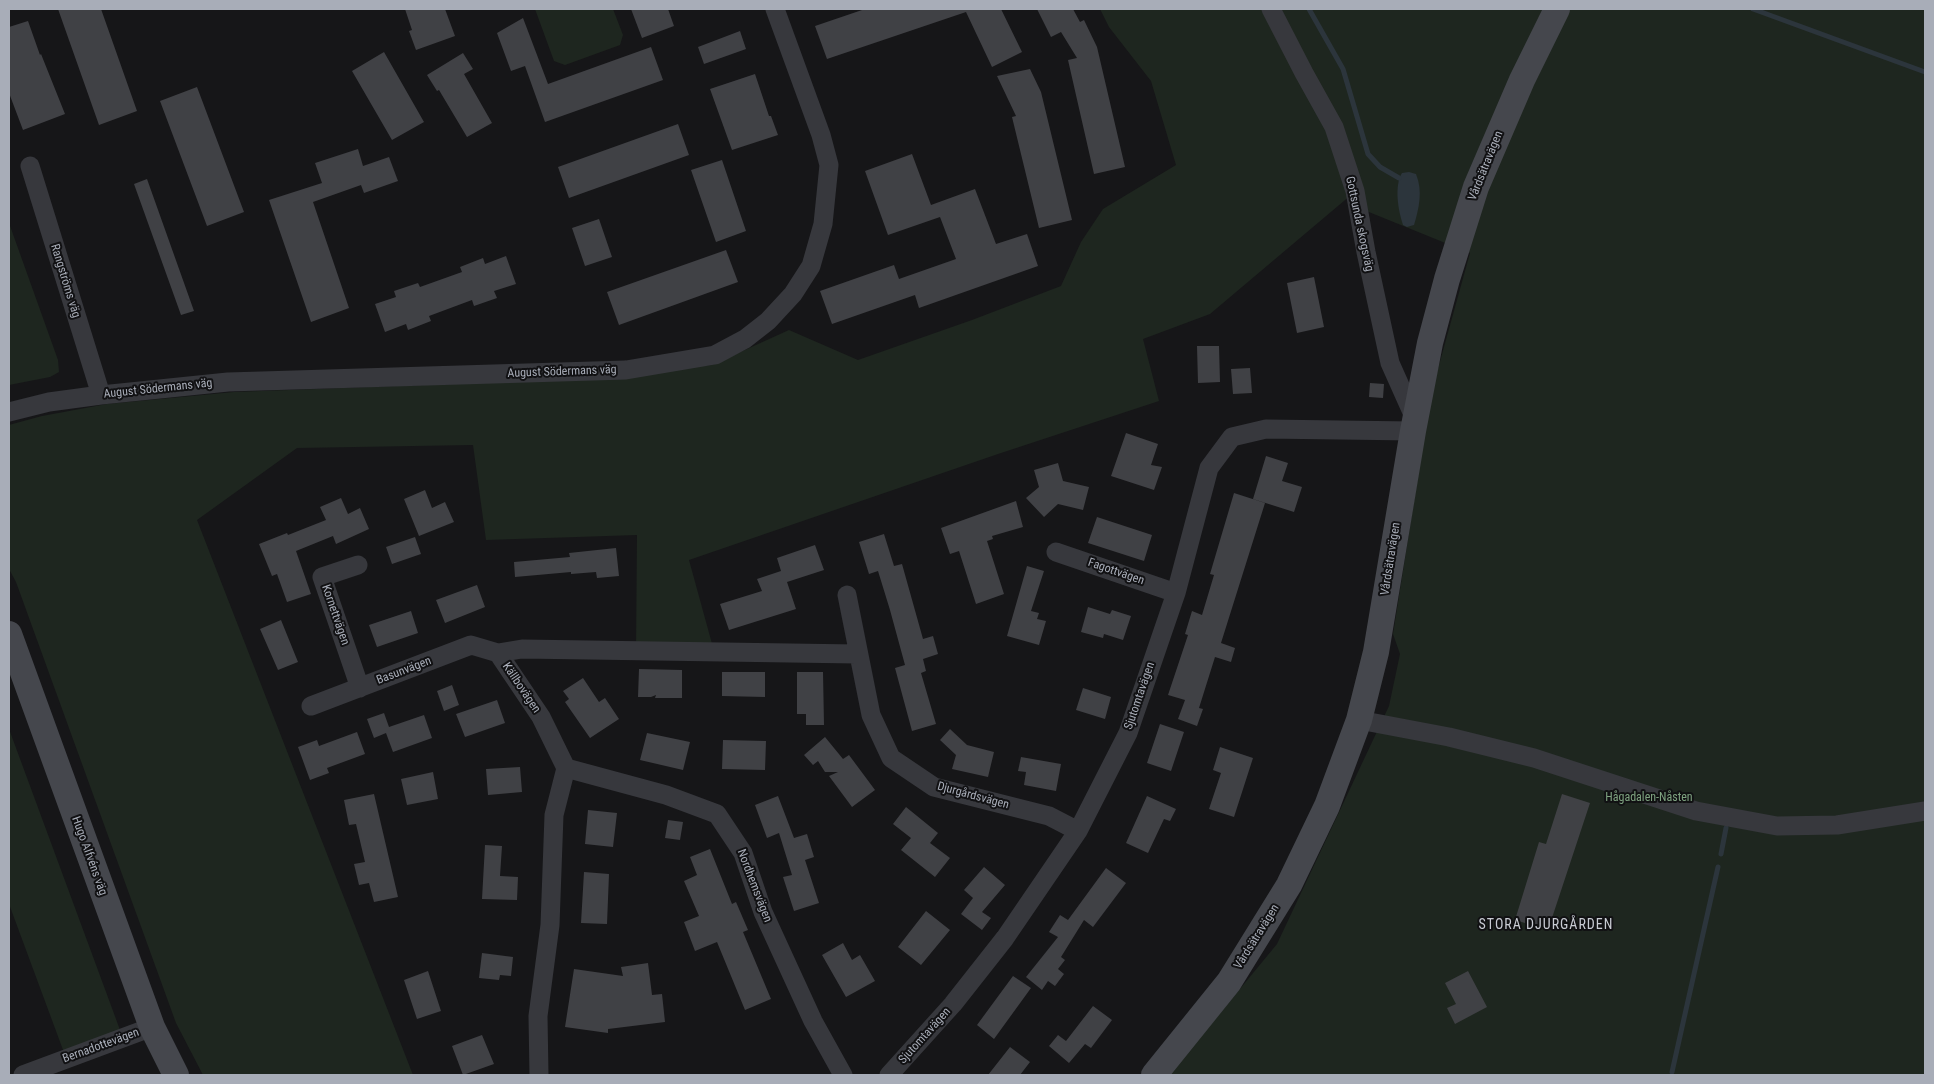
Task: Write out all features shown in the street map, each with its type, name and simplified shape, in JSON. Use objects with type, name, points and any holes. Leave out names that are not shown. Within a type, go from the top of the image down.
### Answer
[{"type":"street","name":"August Södermans väg","points":[[9,412],[49,402],[228,382],[626,370],[715,355],[744,339],[768,321],[793,294],[811,266],[823,224],[827,195],[828,165],[821,136],[775,9]]},
{"type":"street","name":"Gottsunda skogsväg","points":[[1271,9],[1334,127],[1355,191],[1390,363],[1414,424]]},
{"type":"street","name":"Vårdsätravägen","points":[[1154,1075],[1229,982],[1289,885],[1327,806],[1359,720],[1376,652],[1414,424],[1430,344],[1447,279],[1476,187],[1522,80],[1557,9]]},
{"type":"street","name":"Rangströms väg","points":[[30,166],[101,395]]},
{"type":"street","name":"Sjutomtavägen","points":[[889,1075],[953,1004],[994,952],[1078,831],[1128,733],[1176,593],[1209,468],[1232,438],[1266,429],[1414,424]]},
{"type":"street","name":"Fagottvägen","points":[[1056,552],[1176,593]]},
{"type":"street","name":"Kornettvägen","points":[[358,565],[322,577],[360,688]]},
{"type":"street","name":"Djurgårdsvägen","points":[[847,595],[857,654],[871,715],[891,758],[934,787],[1049,816],[1078,831]]},
{"type":"street","name":"Hugo Alfvéns väg","points":[[9,634],[152,1027],[176,1075]]},
{"type":"street","name":"Basunvägen","points":[[311,706],[471,645],[498,653]]},
{"type":"street","name":"Källbovägen","points":[[566,768],[541,717],[498,653],[522,649],[857,654]]},
{"type":"street","points":[[1359,720],[1449,736],[1534,758],[1696,812],[1777,826],[1838,825],[1925,811]]},
{"type":"street","points":[[539,1075],[538,1016],[550,925],[554,815],[566,768]]},
{"type":"street","name":"Nordhemsvägen","points":[[566,768],[666,796],[717,814],[743,852],[763,912],[813,1021],[843,1075]]},
{"type":"street","name":"Bernadottevägen","points":[[23,1075],[152,1027]]},
{"type":"green space","points":[[535,9],[613,9],[623,35],[620,45],[565,65],[554,61]]},
{"type":"green space","name":"Hågadalen-Nåsten","points":[[1100,9],[1925,9],[1925,1075],[1169,1075],[1277,944],[1389,706],[1400,654],[1393,634],[1431,394],[1470,253],[1354,206],[1351,195],[1210,314],[1143,339],[1159,401],[689,560],[714,651],[636,651],[637,535],[486,540],[473,445],[297,448],[197,520],[413,1075],[203,1075],[176,1023],[16,582],[9,569],[9,425],[42,416],[107,404],[234,392],[479,383],[712,365],[789,330],[858,360],[972,320],[1061,286],[1081,242],[1103,209],[1176,165],[1151,81],[1109,27]]},
{"type":"green space","points":[[9,223],[58,360],[59,372],[50,377],[9,385]]},
{"type":"green space","points":[[9,729],[123,1038],[66,1058],[9,904]]},
{"type":"shaded area","points":[[1402,173],[1416,174],[1420,193],[1414,225],[1407,227],[1403,225],[1401,219],[1397,191]]},
{"type":"building","points":[[58,9],[101,9],[137,111],[99,125]]},
{"type":"building","points":[[405,9],[445,9],[455,36],[416,50],[409,31],[412,30]]},
{"type":"building","points":[[631,9],[668,9],[674,26],[642,38]]},
{"type":"building","points":[[865,9],[1001,9],[1022,52],[992,67],[966,12],[827,59],[815,26]]},
{"type":"building","points":[[1037,9],[1073,9],[1080,22],[1084,20],[1097,47],[1125,167],[1094,174],[1068,60],[1077,58],[1061,32],[1051,37]]},
{"type":"building","points":[[523,18],[548,84],[651,47],[663,80],[545,122],[525,66],[511,71],[497,33]]},
{"type":"building","points":[[28,21],[65,114],[23,130],[9,93],[9,27]]},
{"type":"building","points":[[740,31],[746,49],[704,64],[698,47]]},
{"type":"building","points":[[384,52],[424,122],[392,140],[352,71]]},
{"type":"building","points":[[463,53],[473,69],[464,74],[492,123],[467,137],[439,90],[437,91],[427,75]]},
{"type":"building","points":[[1030,69],[1041,92],[1072,220],[1039,228],[1012,117],[1016,116],[997,76]]},
{"type":"building","points":[[755,74],[769,116],[771,116],[778,135],[732,150],[710,89]]},
{"type":"building","points":[[197,87],[244,212],[207,226],[160,101]]},
{"type":"building","points":[[678,124],[689,155],[569,198],[558,167]]},
{"type":"building","points":[[358,149],[363,166],[389,157],[398,181],[364,193],[361,185],[313,202],[349,308],[311,322],[269,200],[322,183],[315,163]]},
{"type":"building","points":[[912,154],[931,205],[975,189],[996,244],[1027,234],[1038,266],[919,308],[915,295],[832,324],[820,291],[894,265],[899,279],[956,259],[940,217],[888,235],[865,171]]},
{"type":"building","points":[[722,160],[746,231],[716,242],[691,170]]},
{"type":"building","points":[[147,179],[194,311],[181,315],[134,184]]},
{"type":"building","points":[[599,219],[612,257],[585,266],[572,228]]},
{"type":"building","points":[[726,250],[738,282],[619,325],[607,292]]},
{"type":"building","points":[[506,256],[516,284],[494,291],[497,298],[474,306],[472,300],[429,316],[431,321],[408,330],[406,324],[385,332],[375,304],[396,297],[394,291],[418,283],[420,287],[462,272],[460,267],[483,258],[485,264]]},
{"type":"building","points":[[1314,277],[1324,327],[1297,333],[1287,283]]},
{"type":"building","points":[[1197,346],[1219,346],[1220,382],[1198,383]]},
{"type":"building","points":[[1250,368],[1252,393],[1233,394],[1231,369]]},
{"type":"building","points":[[1370,383],[1384,384],[1383,398],[1369,397]]},
{"type":"building","points":[[1126,433],[1158,444],[1151,465],[1162,467],[1154,490],[1111,476]]},
{"type":"building","points":[[1266,456],[1288,463],[1282,481],[1302,487],[1294,512],[1253,499]]},
{"type":"building","points":[[1058,463],[1063,481],[1089,487],[1083,510],[1058,504],[1044,517],[1026,498],[1039,487],[1034,470]]},
{"type":"building","points":[[425,490],[432,508],[445,502],[454,522],[419,536],[404,499]]},
{"type":"building","points":[[1234,493],[1265,503],[1221,643],[1235,648],[1231,662],[1215,657],[1199,708],[1203,709],[1197,726],[1178,719],[1185,700],[1168,695],[1188,635],[1185,634],[1192,611],[1202,615],[1214,575],[1210,574]]},
{"type":"building","points":[[341,498],[348,514],[360,508],[369,529],[336,544],[333,536],[296,551],[311,594],[287,602],[277,574],[272,576],[259,544],[326,520],[320,507]]},
{"type":"building","points":[[1016,501],[1023,527],[992,536],[993,539],[987,541],[1004,594],[976,604],[959,551],[950,554],[941,528]]},
{"type":"building","points":[[1097,517],[1152,535],[1144,561],[1088,543]]},
{"type":"building","points":[[884,534],[894,566],[902,564],[923,639],[933,636],[938,654],[923,659],[926,671],[921,673],[936,724],[912,731],[895,668],[905,665],[890,610],[878,571],[869,574],[859,542]]},
{"type":"building","points":[[415,537],[421,554],[392,564],[386,547]]},
{"type":"building","points":[[815,545],[824,570],[787,582],[796,609],[729,630],[720,604],[762,591],[757,579],[781,571],[777,558]]},
{"type":"building","points":[[616,548],[619,576],[597,578],[596,572],[571,574],[571,572],[515,577],[514,562],[570,557],[569,553]]},
{"type":"building","points":[[1027,566],[1044,571],[1031,611],[1039,613],[1037,619],[1046,621],[1039,645],[1007,636]]},
{"type":"building","points":[[477,585],[485,607],[445,623],[436,600]]},
{"type":"building","points":[[1088,607],[1110,614],[1112,610],[1131,616],[1123,640],[1104,634],[1103,638],[1081,632]]},
{"type":"building","points":[[411,611],[418,633],[377,647],[369,625]]},
{"type":"building","points":[[281,620],[298,662],[278,670],[260,629]]},
{"type":"building","points":[[639,669],[682,670],[682,698],[655,698],[656,695],[638,697]]},
{"type":"building","points":[[722,672],[765,672],[765,697],[722,696]]},
{"type":"building","points":[[797,672],[823,672],[824,725],[806,725],[806,714],[797,714]]},
{"type":"building","points":[[583,678],[599,702],[605,698],[619,719],[590,738],[565,702],[569,699],[563,691]]},
{"type":"building","points":[[452,685],[459,705],[444,711],[437,691]]},
{"type":"building","points":[[1083,688],[1111,697],[1105,719],[1076,710]]},
{"type":"building","points":[[497,700],[505,723],[465,737],[456,714]]},
{"type":"building","points":[[384,713],[389,727],[424,715],[432,738],[393,752],[386,733],[374,738],[367,719]]},
{"type":"building","points":[[1160,724],[1184,732],[1171,771],[1147,763]]},
{"type":"building","points":[[950,729],[967,745],[994,752],[988,777],[952,769],[956,755],[940,740]]},
{"type":"building","points":[[357,732],[365,754],[327,768],[329,773],[310,780],[298,747],[317,740],[319,746]]},
{"type":"building","points":[[647,733],[690,742],[683,770],[640,760]]},
{"type":"building","points":[[825,737],[843,759],[849,755],[875,790],[852,807],[829,776],[838,772],[825,772],[818,761],[813,765],[804,755]]},
{"type":"building","points":[[723,740],[766,741],[765,770],[722,769]]},
{"type":"building","points":[[1220,747],[1253,758],[1234,817],[1209,809],[1221,773],[1213,770]]},
{"type":"building","points":[[1021,757],[1061,764],[1056,791],[1024,785],[1026,772],[1018,771]]},
{"type":"building","points":[[520,767],[522,792],[488,795],[486,769]]},
{"type":"building","points":[[433,772],[438,799],[407,805],[401,779]]},
{"type":"building","points":[[374,794],[398,897],[374,902],[369,883],[359,885],[354,864],[365,862],[356,824],[349,825],[344,800]]},
{"type":"building","points":[[1562,794],[1590,803],[1548,930],[1515,920],[1539,842],[1546,844]]},
{"type":"building","points":[[778,796],[794,838],[807,834],[814,857],[805,860],[819,903],[794,911],[783,877],[792,875],[779,833],[767,838],[755,805]]},
{"type":"building","points":[[1147,796],[1176,809],[1170,821],[1164,819],[1148,853],[1126,843]]},
{"type":"building","points":[[906,807],[938,833],[930,843],[950,858],[935,877],[901,850],[911,838],[893,824]]},
{"type":"building","points":[[588,810],[617,813],[613,847],[585,844]]},
{"type":"building","points":[[668,820],[683,822],[680,840],[665,838]]},
{"type":"building","points":[[485,845],[502,846],[500,876],[518,877],[517,900],[482,899]]},
{"type":"building","points":[[710,849],[732,904],[736,902],[748,930],[743,932],[771,999],[745,1010],[717,942],[695,951],[684,922],[699,916],[684,881],[697,875],[690,857]]},
{"type":"building","points":[[984,867],[1005,885],[982,912],[991,918],[982,930],[961,914],[973,898],[964,890]]},
{"type":"building","points":[[1106,868],[1126,883],[1093,927],[1084,920],[1061,957],[1065,960],[1058,969],[1064,974],[1055,986],[1048,981],[1042,990],[1026,977],[1058,937],[1049,932],[1060,915],[1068,920]]},
{"type":"building","points":[[584,872],[609,874],[607,924],[581,923]]},
{"type":"building","points":[[926,911],[950,930],[921,965],[898,947]]},
{"type":"building","points":[[843,943],[852,960],[860,955],[875,981],[846,997],[822,955]]},
{"type":"building","points":[[482,953],[513,957],[511,976],[500,975],[499,980],[479,978]]},
{"type":"building","points":[[648,963],[652,995],[662,994],[665,1022],[608,1029],[608,1033],[565,1027],[574,969],[623,976],[621,967]]},
{"type":"building","points":[[428,971],[441,1011],[417,1019],[404,980]]},
{"type":"building","points":[[1468,971],[1487,1007],[1455,1024],[1447,1008],[1456,1004],[1445,983]]},
{"type":"building","points":[[1013,976],[1031,988],[994,1039],[977,1025]]},
{"type":"building","points":[[1093,1006],[1112,1020],[1091,1048],[1085,1044],[1069,1063],[1049,1046],[1058,1035],[1066,1041]]},
{"type":"building","points":[[482,1035],[494,1064],[463,1075],[452,1046]]},
{"type":"building","points":[[1010,1047],[1030,1062],[1020,1075],[988,1075]]},
{"type":"waterway","points":[[1309,9],[1343,69],[1368,154],[1380,167],[1399,178]]},
{"type":"waterway","points":[[1753,9],[1925,72]]},
{"type":"waterway","points":[[1721,854],[1726,828]]},
{"type":"waterway","points":[[1672,1072],[1718,867]]},
{"type":"district","name":"STORA DJURGÅRDEN","points":[[1546,925]]}]
